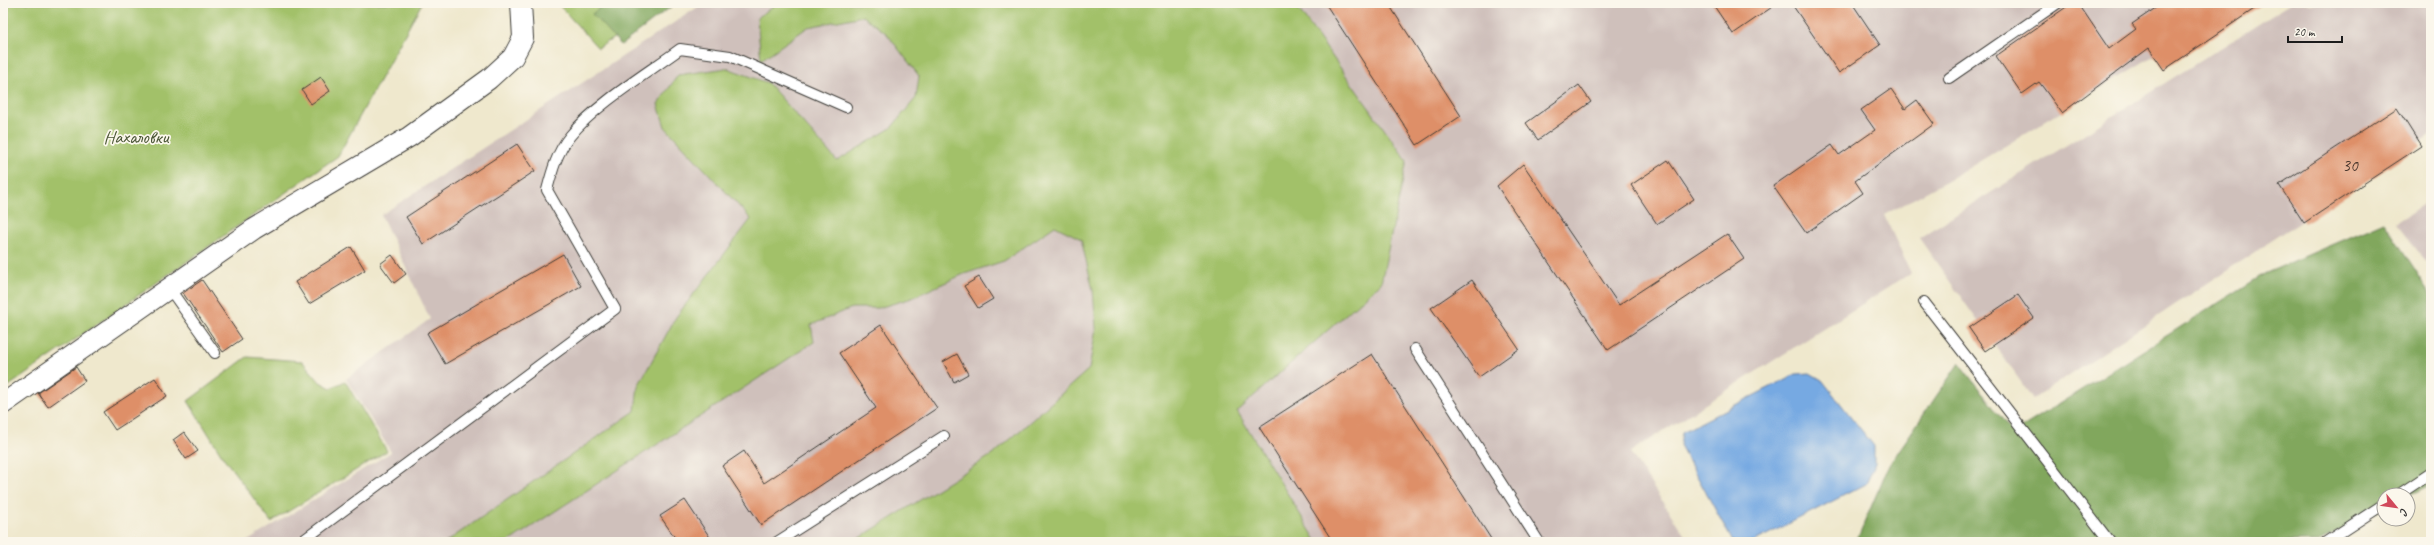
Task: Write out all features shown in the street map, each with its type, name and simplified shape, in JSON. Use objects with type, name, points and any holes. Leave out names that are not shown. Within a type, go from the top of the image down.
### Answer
[{"type":"street","points":[[3,404],[254,229],[409,137],[489,79],[513,57],[523,38],[521,3]]},
{"type":"lane","points":[[1949,78],[2058,3]]},
{"type":"lane","points":[[301,542],[615,309],[548,190],[554,164],[570,136],[609,100],[680,49],[730,56],[846,107]]},
{"type":"lane","points":[[169,288],[215,353]]},
{"type":"lane","points":[[1924,302],[2110,542]]},
{"type":"lane","points":[[1415,350],[1539,542]]},
{"type":"lane","points":[[776,542],[944,436]]},
{"type":"lane","points":[[2410,487],[2431,473]]},
{"type":"lane","points":[[2326,542],[2376,509]]},
{"type":"shaded area","points":[[704,3],[2232,3],[2183,38],[1957,175],[1884,215],[1911,273],[1630,452],[1689,542],[246,542],[391,452],[346,379],[430,319],[381,215]]},
{"type":"shaded area","points":[[2292,3],[2431,3],[2431,135],[2033,399],[1919,238]]},
{"type":"shaded area","points":[[2431,199],[2431,267],[2395,223]]},
{"type":"green space","name":"Нахаловки","points":[[3,3],[422,3],[338,156],[3,390]]},
{"type":"green space","points":[[557,3],[669,3],[598,48]]},
{"type":"green space","points":[[606,3],[676,3],[621,45],[592,14]]},
{"type":"green space","points":[[778,3],[1294,3],[1407,161],[1381,283],[1237,411],[1317,542],[1180,542],[1166,538],[1153,542],[853,542],[995,453],[1089,369],[1096,328],[1093,290],[1081,239],[1055,226],[1004,261],[964,274],[909,299],[878,308],[852,308],[811,325],[814,342],[508,542],[446,542],[635,411],[638,386],[676,317],[751,219],[665,127],[658,104],[678,75],[727,68],[768,83],[837,161],[891,128],[916,98],[919,76],[887,34],[863,16],[808,27],[761,60],[757,18]]},
{"type":"green space","points":[[2384,222],[2431,294],[2431,485],[2416,492],[2416,487],[2376,487],[2376,512],[2317,542],[1856,542],[1889,465],[1959,363],[2013,433],[2264,274]]},
{"type":"green space","points":[[247,357],[302,361],[320,382],[331,388],[345,381],[387,451],[271,522],[223,457],[188,401]]},
{"type":"water","points":[[1810,373],[1822,380],[1874,446],[1874,467],[1866,484],[1753,542],[1733,542],[1680,445],[1682,432],[1796,374]]},
{"type":"building","points":[[1325,3],[1388,3],[1461,116],[1417,145]]},
{"type":"building","points":[[1712,3],[1778,3],[1733,34]]},
{"type":"building","points":[[1791,3],[1852,3],[1880,45],[1839,73]]},
{"type":"building","points":[[2072,3],[2078,3],[2109,49],[2136,29],[2132,24],[2163,3],[2263,3],[2164,70],[2149,48],[2062,113],[2039,82],[2022,94],[1996,56]]},
{"type":"building","points":[[321,77],[330,91],[311,104],[302,90]]},
{"type":"building","points":[[1579,85],[1591,102],[1538,140],[1526,123]]},
{"type":"building","points":[[1891,89],[1905,109],[1917,100],[1934,124],[1855,181],[1863,193],[1806,233],[1773,186],[1832,145],[1839,155],[1875,130],[1861,110]]},
{"type":"building","points":[[2397,108],[2421,146],[2304,223],[2279,185]]},
{"type":"building","points":[[517,144],[535,171],[423,244],[406,217]]},
{"type":"building","points":[[1668,160],[1694,199],[1657,224],[1631,185]]},
{"type":"building","points":[[1523,164],[1619,305],[1727,234],[1744,259],[1608,350],[1497,186]]},
{"type":"building","points":[[351,247],[365,270],[309,304],[295,282]]},
{"type":"building","points":[[563,254],[581,286],[445,364],[427,333]]},
{"type":"building","points":[[392,255],[406,274],[394,283],[380,264]]},
{"type":"building","points":[[979,277],[993,299],[978,308],[964,286]]},
{"type":"building","points":[[202,280],[242,339],[223,352],[183,293]]},
{"type":"building","points":[[1472,280],[1519,349],[1479,377],[1431,308]]},
{"type":"building","points":[[2018,295],[2034,318],[1985,351],[1969,328]]},
{"type":"building","points":[[881,325],[937,408],[761,525],[722,466],[744,451],[764,483],[876,408],[839,353]]},
{"type":"building","points":[[957,354],[968,374],[954,382],[943,362]]},
{"type":"building","points":[[1372,354],[1493,542],[1333,542],[1259,427]]},
{"type":"building","points":[[76,367],[85,381],[48,407],[38,393]]},
{"type":"building","points":[[155,378],[167,396],[115,430],[103,412]]},
{"type":"building","points":[[184,432],[198,451],[186,459],[173,440]]},
{"type":"building","points":[[685,500],[713,542],[678,542],[660,516]]}]
